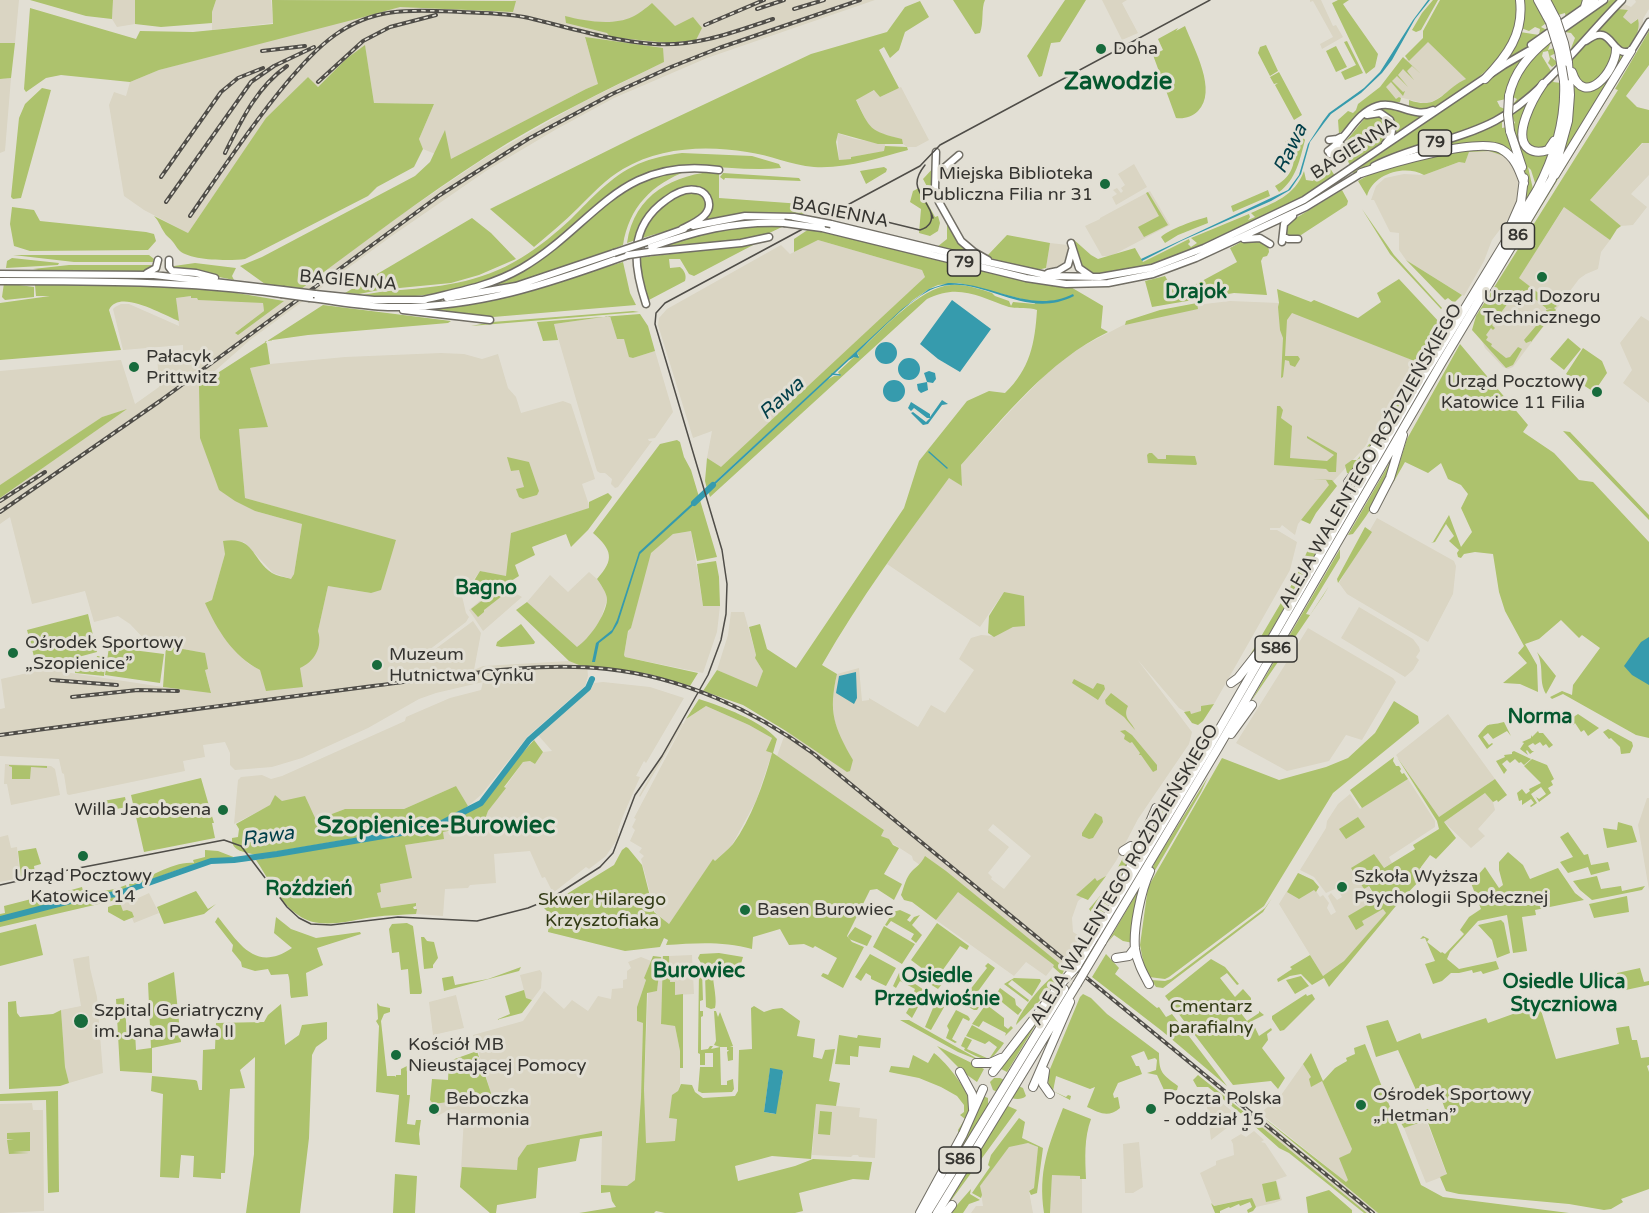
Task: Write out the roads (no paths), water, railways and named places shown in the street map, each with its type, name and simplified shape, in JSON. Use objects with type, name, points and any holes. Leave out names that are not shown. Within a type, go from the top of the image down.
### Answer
[{"type":"highway","points":[[1485,79],[1503,60],[1514,43],[1520,19],[1520,0]]},
{"type":"highway","name":"86","points":[[1538,0],[1553,21],[1564,43],[1570,72]]},
{"type":"highway","name":"86","points":[[1546,0],[1553,21],[1564,81],[1561,123]]},
{"type":"highway","points":[[1500,248],[1520,206],[1524,183],[1522,168],[1510,131],[1509,96],[1514,79],[1522,66],[1548,40]]},
{"type":"highway","points":[[1570,72],[1581,86],[1597,86],[1613,62],[1616,49]]},
{"type":"highway","points":[[1552,179],[1631,51]]},
{"type":"highway","name":"ALEJA WALENTEGO ROŹDZIEŃSKIEGO","points":[[937,1213],[996,1108],[1015,1068],[1067,991],[1077,984],[1099,939],[1106,918],[1277,631],[1407,422],[1552,179],[1568,121],[1570,72]]},
{"type":"highway","points":[[1543,84],[1533,99],[1522,130],[1524,143],[1533,151],[1548,150],[1554,142],[1561,123]]},
{"type":"highway","name":"ALEJA WALENTEGO ROŹDZIEŃSKIEGO","points":[[1342,526],[1400,415],[1547,171],[1561,123]]},
{"type":"highway","points":[[1361,173],[1401,161],[1485,145],[1498,148],[1512,158],[1518,165],[1524,183]]},
{"type":"highway","points":[[1348,482],[1400,415]]},
{"type":"highway","points":[[1374,510],[1390,478],[1407,422]]},
{"type":"highway","name":"ALEJA WALENTEGO ROŹDZIEŃSKIEGO","points":[[927,1213],[996,1108],[1024,1071],[1067,991],[1077,966],[1099,939],[1201,778],[1329,548]]},
{"type":"highway","points":[[1231,683],[1238,678],[1277,631]]},
{"type":"highway","points":[[1218,748],[1235,730],[1252,705]]},
{"type":"highway","points":[[1106,918],[1156,808]]},
{"type":"highway","points":[[1123,851],[1131,846],[1136,849],[1137,854]]},
{"type":"highway","points":[[1149,984],[1140,968],[1135,948],[1142,891],[1151,869],[1152,858]]},
{"type":"highway","points":[[1116,958],[1129,956],[1135,948]]},
{"type":"highway","points":[[1050,1094],[1043,1084],[1067,991]]},
{"type":"highway","points":[[993,1072],[1005,1056],[1067,991]]},
{"type":"highway","points":[[1034,1087],[1049,1054]]},
{"type":"highway","points":[[976,1063],[990,1064],[1005,1056]]},
{"type":"highway","points":[[960,1072],[972,1094],[973,1112]]},
{"type":"highway","points":[[920,1213],[963,1134],[983,1089]]},
{"type":"highway","points":[[945,1213],[952,1205]]},
{"type":"main road","name":"79","points":[[1504,65],[1586,4],[1595,0]]},
{"type":"main road","points":[[1548,40],[1604,0]]},
{"type":"main road","name":"79","points":[[1543,84],[1622,0]]},
{"type":"main road","points":[[1574,50],[1590,38],[1599,35],[1610,38],[1616,49],[1623,53],[1631,51],[1649,22]]},
{"type":"main road","name":"BAGIENNA","points":[[321,297],[423,300],[509,288],[614,253],[648,247],[682,230],[737,217],[794,217],[831,224],[1036,274],[1092,278],[1125,274],[1152,268],[1204,248],[1304,200],[1504,65],[1548,40]]},
{"type":"main road","name":"BAGIENNA","points":[[0,281],[144,281],[282,292],[388,307],[443,305],[485,299],[531,288],[694,232],[724,225],[752,222],[822,228],[1015,276],[1066,284],[1107,283],[1146,276],[1179,266],[1238,240],[1306,207],[1361,173],[1397,156],[1489,124],[1518,105],[1543,84]]},
{"type":"main road","points":[[1381,149],[1390,138],[1393,128],[1388,117],[1382,113],[1373,112],[1361,119],[1329,152],[1366,112],[1379,106],[1392,105],[1420,114],[1448,104]]},
{"type":"main road","points":[[1329,140],[1343,135]]},
{"type":"main road","points":[[936,152],[937,198],[957,235],[970,249],[991,262]]},
{"type":"main road","points":[[935,177],[942,168],[959,155]]},
{"type":"main road","points":[[423,300],[488,284],[518,270],[542,254],[615,192],[638,180],[676,169],[719,170]]},
{"type":"main road","points":[[646,304],[635,264],[638,240],[644,225],[656,208],[673,195],[688,190],[701,192],[707,198],[708,211],[702,218],[682,230]]},
{"type":"main road","points":[[1298,239],[1283,239],[1282,231],[1284,224],[1306,207]]},
{"type":"main road","points":[[648,247],[741,243],[769,237]]},
{"type":"main road","points":[[1238,240],[1257,238],[1267,240],[1270,244]]},
{"type":"main road","points":[[1036,274],[1053,273],[1064,269],[1070,261],[1072,247],[1079,268],[1092,278]]},
{"type":"main road","points":[[134,274],[152,271],[158,266],[158,260]]},
{"type":"main road","points":[[169,261],[172,271],[202,274],[224,282]]},
{"type":"main road","name":"BAGIENNA","points":[[0,274],[134,274],[224,282],[282,292]]},
{"type":"main road","points":[[388,307],[490,320]]},
{"type":"water","points":[[1430,0],[1415,19],[1382,73],[1361,93],[1331,114],[1310,142],[1301,174],[1290,190],[1142,261],[1141,259],[1288,190],[1299,175],[1308,144],[1323,121],[1329,113],[1364,88],[1380,72],[1413,20]]},
{"type":"water","points":[[948,283],[980,287],[1011,296],[1042,301],[1057,300],[1073,294],[1074,296],[1055,302],[1037,303],[1020,301],[969,286],[952,285],[935,288],[917,298],[929,289]]},
{"type":"water","points":[[952,300],[991,329],[960,372],[938,359],[920,344]]},
{"type":"water","points":[[912,302],[857,353],[859,358],[854,357],[849,360],[708,491],[707,489]]},
{"type":"water","points":[[886,342],[894,345],[897,353],[894,361],[886,364],[878,361],[875,353],[878,345]]},
{"type":"water","points":[[909,358],[917,361],[920,369],[917,377],[909,380],[901,377],[898,369],[901,361]]},
{"type":"water","points":[[929,371],[935,373],[936,379],[933,383],[927,382],[924,373]]},
{"type":"water","points":[[894,380],[902,383],[905,391],[902,399],[894,402],[886,399],[883,391],[886,383]]},
{"type":"water","points":[[927,382],[928,390],[921,393],[917,384]]},
{"type":"water","points":[[942,400],[948,404],[942,405],[928,424],[923,425],[911,413],[913,412],[926,422],[930,418],[914,408],[911,411],[908,408],[911,402],[930,414],[930,417]]},
{"type":"water","points":[[699,497],[700,499],[640,554],[618,623],[612,633],[599,643],[595,662],[592,662],[596,643],[612,630],[617,620],[639,552]]},
{"type":"water","points":[[1649,637],[1649,685],[1632,675],[1624,666],[1641,642]]},
{"type":"water","points":[[856,672],[857,698],[854,704],[836,693],[839,676]]},
{"type":"water","points":[[770,1068],[783,1072],[776,1114],[764,1112]]},
{"type":"waterway","name":"Rawa","points":[[832,374],[840,375]]},
{"type":"waterway","points":[[929,452],[947,468]]},
{"type":"waterway","name":"Rawa","points":[[694,503],[713,485]]},
{"type":"waterway","name":"Rawa","points":[[0,919],[82,898],[117,894],[211,861],[277,854],[419,830],[442,823],[481,803],[529,740],[588,688],[592,679]]},
{"type":"tram line","points":[[0,885],[224,840],[241,846],[287,907],[299,918],[311,924],[331,925],[398,917],[477,921],[528,908],[550,899],[600,867],[613,853],[635,795],[662,756],[708,675],[721,640],[726,614],[727,584],[722,550],[655,324],[656,313],[665,303],[920,166],[940,145],[1210,0]]},
{"type":"tram line","points":[[925,165],[917,180],[917,186],[933,218]]},
{"type":"tram line","points":[[834,215],[850,213],[920,230],[930,223],[932,217],[930,210]]},
{"type":"railway","points":[[705,25],[764,0]]},
{"type":"railway","points":[[757,9],[784,0]]},
{"type":"railway","points":[[794,9],[824,0]]},
{"type":"railway","points":[[0,512],[160,401],[440,195],[528,139],[612,94],[671,67],[719,48],[860,0]]},
{"type":"railway","points":[[190,216],[250,130],[294,74],[328,40],[365,19],[380,14],[411,11],[504,14],[591,34],[654,44],[700,41],[773,19]]},
{"type":"railway","points":[[318,82],[363,41],[390,27],[436,15]]},
{"type":"railway","points":[[262,51],[305,46]]},
{"type":"railway","points":[[166,202],[251,82],[274,66],[314,47]]},
{"type":"railway","points":[[225,153],[243,117],[258,95],[266,84],[287,66]]},
{"type":"railway","points":[[161,177],[221,92],[238,78],[263,68]]},
{"type":"railway","points":[[0,501],[45,472]]},
{"type":"railway","points":[[0,735],[519,668],[607,669],[663,679],[690,688],[767,723],[814,754],[1373,1213]]},
{"type":"railway","points":[[51,680],[117,685]]},
{"type":"railway","points":[[72,697],[138,690],[178,691]]},
{"type":"place","name":"Doha","points":[[1101,49]]},
{"type":"place","name":"Miejska Biblioteka Publiczna Filia nr 31","points":[[1105,184]]},
{"type":"place","name":"Urząd Dozoru Technicznego","points":[[1542,277]]},
{"type":"place","name":"Pałacyk Prittwitz","points":[[134,367]]},
{"type":"place","name":"Urząd Pocztowy Katowice 11 Filia","points":[[1597,392]]},
{"type":"place","name":"Ośrodek Sportowy „Szopienice”","points":[[13,653]]},
{"type":"place","name":"Muzeum Hutnictwa Cynku","points":[[377,665]]},
{"type":"place","name":"Willa Jacobsena","points":[[223,810]]},
{"type":"place","name":"Urząd Pocztowy Katowice 14","points":[[83,856]]},
{"type":"place","name":"Szkoła Wyższa Psychologii Społecznej","points":[[1342,887]]},
{"type":"place","name":"Basen Burowiec","points":[[745,910]]},
{"type":"place","name":"Szpital Geriatryczny im. Jana Pawła II","points":[[81,1021]]},
{"type":"place","name":"Kościół MB Nieustającej Pomocy","points":[[396,1055]]},
{"type":"place","name":"Ośrodek Sportowy „Hetman”","points":[[1361,1105]]},
{"type":"place","name":"Beboczka Harmonia","points":[[434,1109]]},
{"type":"place","name":"Poczta Polska - oddział 15","points":[[1151,1109]]},
{"type":"district","name":"Zawodzie","points":[[1118,83]]},
{"type":"district","name":"Drajok","points":[[1196,293]]},
{"type":"district","name":"Bagno","points":[[486,589]]},
{"type":"district","name":"Norma","points":[[1540,718]]},
{"type":"district","name":"Szopienice-Burowiec","points":[[436,827]]},
{"type":"district","name":"Roździeń","points":[[309,890]]},
{"type":"district","name":"Burowiec","points":[[699,971]]},
{"type":"district","name":"Osiedle Przedwiośnie","points":[[937,988]]},
{"type":"district","name":"Osiedle Ulica Styczniowa","points":[[1564,994]]},
{"type":"park label","name":"Skwer Hilarego Krzysztofiaka","points":[[602,910]]},
{"type":"park label","name":"Cmentarz parafialny","points":[[1211,1017]]}]
